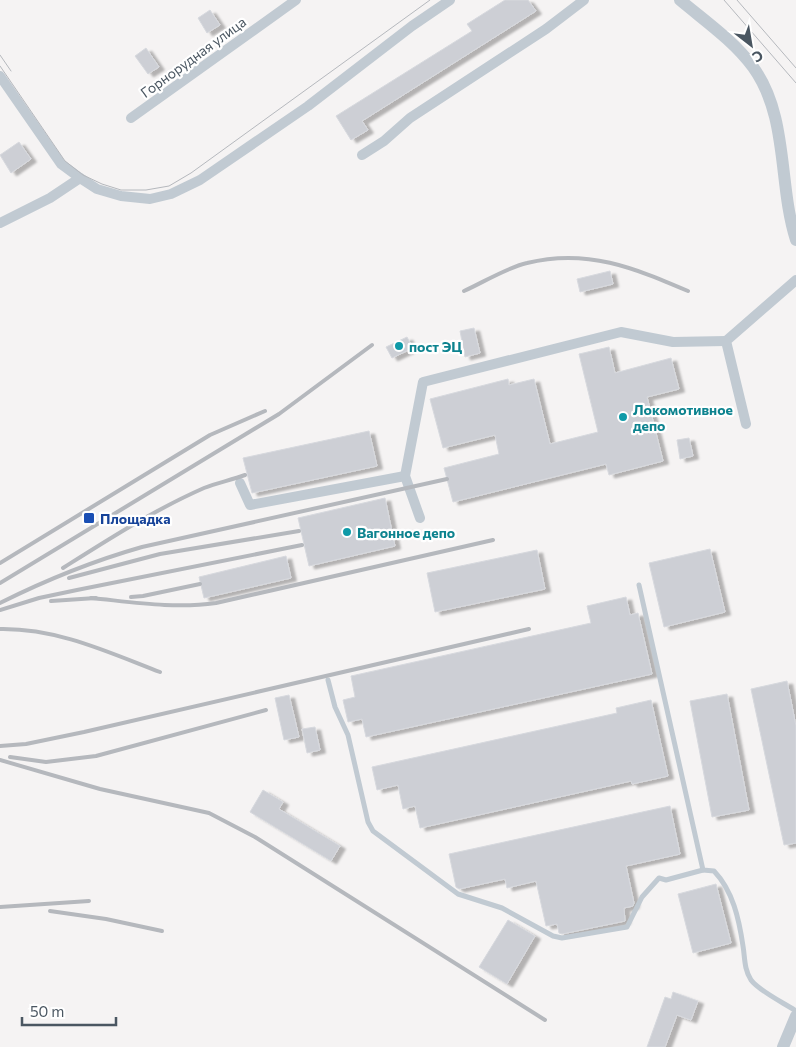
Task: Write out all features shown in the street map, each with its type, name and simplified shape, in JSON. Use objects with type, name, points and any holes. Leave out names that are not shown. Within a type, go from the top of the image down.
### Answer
[{"type":"street","name":"Горнорудная улица","points":[[131,118],[296,0]]},
{"type":"street","points":[[0,76],[62,164],[97,188],[121,196],[150,199],[171,194],[200,180],[308,106],[412,26],[450,0]]},
{"type":"street","points":[[362,155],[384,141],[410,118],[546,29],[584,0]]},
{"type":"street","points":[[680,0],[743,54],[763,84],[773,111],[788,208],[796,240]]},
{"type":"street","points":[[0,223],[50,198],[80,178]]},
{"type":"street","points":[[420,518],[405,476],[424,382],[621,332],[673,342],[726,341],[796,280]]},
{"type":"street","points":[[726,341],[746,424]]},
{"type":"street","points":[[240,483],[250,505],[405,476]]},
{"type":"street","points":[[783,1047],[796,1016]]},
{"type":"lane","points":[[638,585],[703,870]]},
{"type":"lane","points":[[328,680],[335,707],[348,736],[368,822],[373,831],[458,894],[502,908],[553,936],[562,938],[628,927],[642,897],[659,878],[666,880],[703,870],[714,870],[723,880],[731,896],[740,924],[745,967],[752,981],[796,1011]]},
{"type":"building","points":[[505,0],[528,0],[536,11],[362,121],[368,130],[351,140],[336,116],[472,31],[467,24]]},
{"type":"building","points":[[210,10],[220,25],[207,33],[198,18]]},
{"type":"building","points":[[146,48],[159,67],[148,74],[135,56]]},
{"type":"building","points":[[19,142],[31,159],[11,173],[0,155]]},
{"type":"building","points":[[610,271],[613,284],[580,292],[577,279]]},
{"type":"building","points":[[474,328],[480,353],[465,357],[460,331]]},
{"type":"building","name":"пост ЭЦ","points":[[407,337],[413,348],[392,358],[386,347]]},
{"type":"building","points":[[609,347],[615,373],[671,358],[679,389],[647,397],[663,461],[609,475],[606,464],[453,502],[444,468],[499,454],[495,435],[443,448],[430,399],[508,379],[509,385],[534,379],[550,444],[598,432],[579,354]]},
{"type":"building","points":[[369,431],[377,466],[252,493],[243,458]]},
{"type":"building","points":[[689,438],[693,456],[680,459],[677,440]]},
{"type":"building","name":"Вагонное депо","points":[[385,498],[395,546],[309,566],[298,518]]},
{"type":"building","points":[[710,549],[725,612],[664,627],[649,563]]},
{"type":"building","points":[[537,550],[545,589],[435,612],[427,573]]},
{"type":"building","points":[[286,556],[291,578],[204,598],[199,577]]},
{"type":"building","points":[[626,597],[630,615],[638,613],[652,674],[366,737],[362,719],[348,722],[343,700],[355,697],[351,676],[591,623],[587,606]]},
{"type":"building","points":[[787,681],[796,726],[796,843],[784,845],[751,689]]},
{"type":"building","points":[[727,694],[749,810],[712,817],[690,701]]},
{"type":"building","points":[[289,695],[299,737],[284,740],[275,698]]},
{"type":"building","points":[[651,700],[668,776],[632,784],[631,781],[420,828],[415,806],[403,809],[398,785],[377,790],[372,767],[617,713],[616,708]]},
{"type":"building","points":[[315,727],[320,750],[307,753],[302,729]]},
{"type":"building","points":[[263,790],[283,802],[279,809],[340,846],[331,861],[250,812]]},
{"type":"building","points":[[670,806],[680,854],[626,866],[634,903],[633,906],[624,908],[625,921],[562,934],[559,933],[557,924],[546,926],[536,881],[507,888],[505,879],[459,889],[456,887],[449,854]]},
{"type":"building","points":[[716,884],[731,943],[693,953],[678,894]]},
{"type":"building","points":[[508,920],[535,936],[507,984],[479,967]]},
{"type":"building","points":[[673,992],[698,1001],[691,1020],[677,1015],[665,1047],[647,1047],[665,997],[671,999]]},
{"type":"tram line","points":[[0,66],[65,161],[83,175],[102,184],[121,190],[146,190],[169,186],[191,173],[430,0]]},
{"type":"tram line","points":[[724,0],[796,83]]},
{"type":"tram line","points":[[737,0],[796,68]]},
{"type":"tram line","points":[[0,55],[11,71]]},
{"type":"railway","points":[[464,291],[520,265],[549,259],[570,258],[590,259],[629,268],[688,291]]},
{"type":"railway","points":[[0,583],[279,414],[372,345]]},
{"type":"railway","points":[[0,563],[210,435],[265,411]]},
{"type":"railway","points":[[63,568],[132,525],[167,506],[204,488],[245,475]]},
{"type":"railway","points":[[0,603],[70,572],[142,547],[447,479]]},
{"type":"railway","points":[[69,578],[160,554],[299,531]]},
{"type":"railway","points":[[91,598],[169,605],[216,603],[493,540]]},
{"type":"railway","points":[[0,610],[39,598],[302,545]]},
{"type":"railway","points":[[131,597],[200,584]]},
{"type":"railway","points":[[51,601],[96,598]]},
{"type":"railway","points":[[0,629],[42,632],[62,637],[102,649],[160,672]]},
{"type":"railway","points":[[0,746],[26,744],[84,732],[529,629]]},
{"type":"railway","points":[[10,757],[46,762],[96,756],[266,710]]},
{"type":"railway","points":[[0,760],[100,789],[209,813],[255,837],[545,1020]]},
{"type":"railway","points":[[0,907],[89,901]]},
{"type":"railway","points":[[50,911],[106,919],[162,931]]},
{"type":"place","name":"пост ЭЦ","points":[[399,346]]},
{"type":"place","name":"Локомотивное депо","points":[[623,417]]},
{"type":"place","name":"Площадка","points":[[89,518]]},
{"type":"place","name":"Вагонное депо","points":[[347,532]]}]
